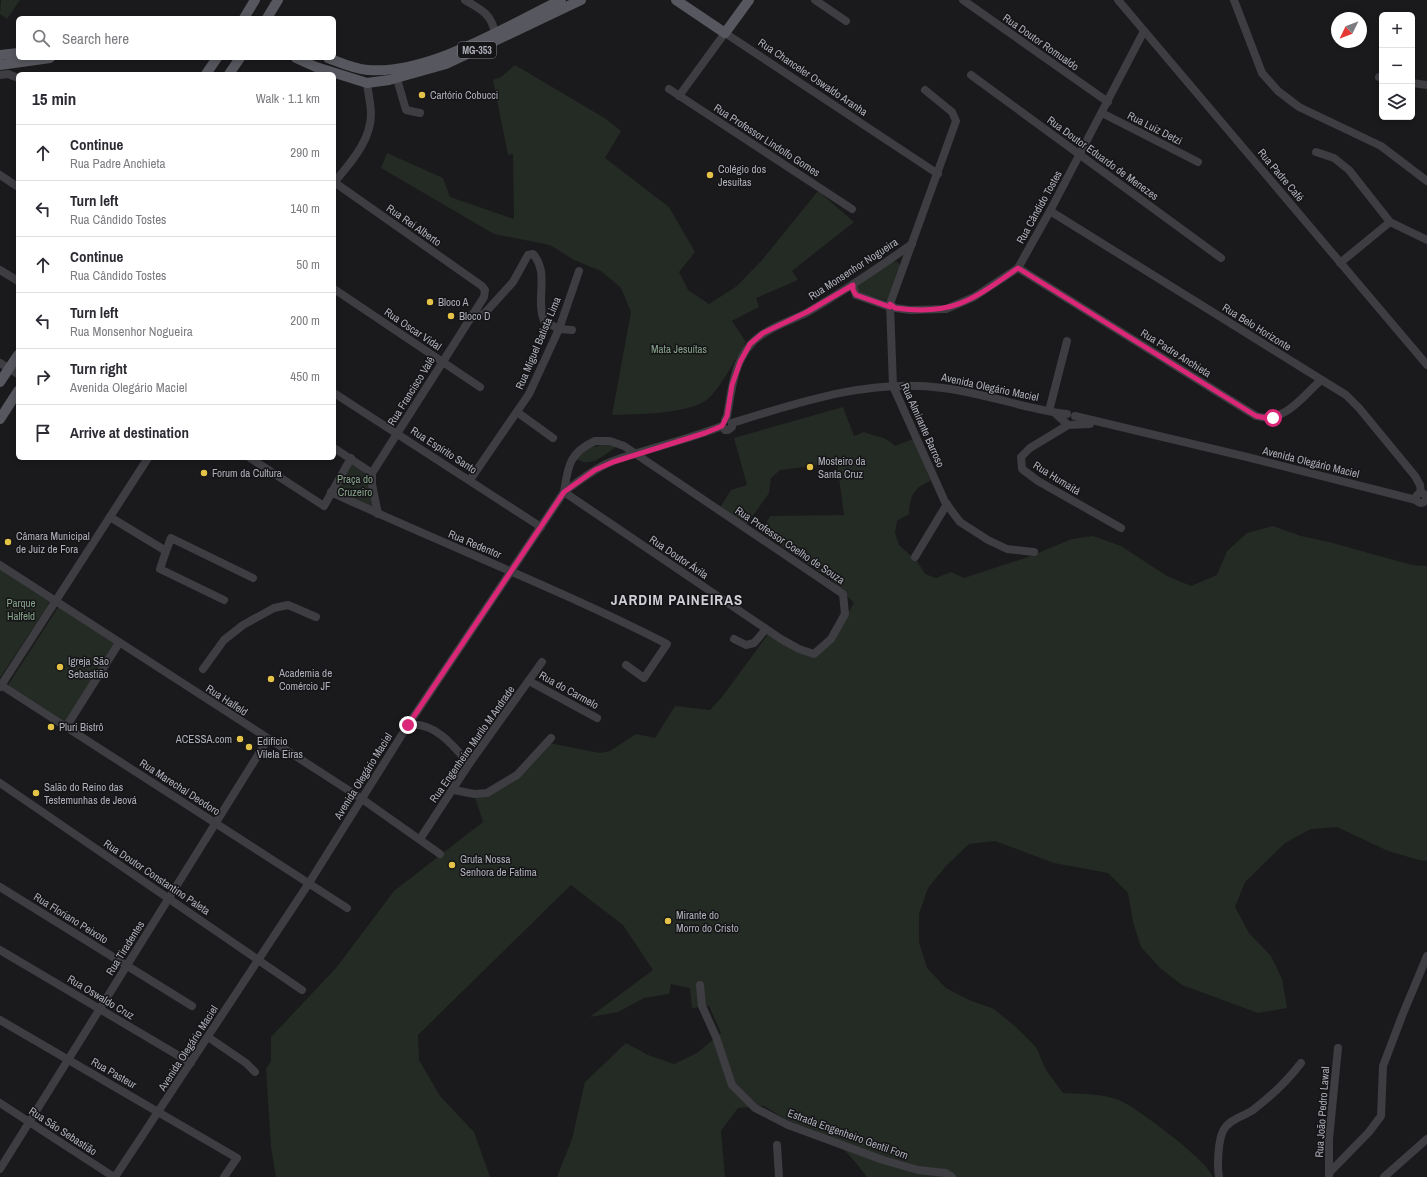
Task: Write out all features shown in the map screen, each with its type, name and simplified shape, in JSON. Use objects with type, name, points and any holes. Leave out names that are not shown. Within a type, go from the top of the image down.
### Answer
[{"type":"main road","points":[[245,16],[255,0]]},
{"type":"main road","points":[[268,16],[278,0]]},
{"type":"main road","name":"MG-353","points":[[334,60],[360,69],[370,70],[386,70],[421,63],[440,57],[494,33],[561,0]]},
{"type":"main road","name":"MG-353","points":[[336,73],[366,83],[397,79],[446,64],[581,0]]},
{"type":"main road","name":"Rua Chanceler Oswaldo Aranha","points":[[676,0],[725,33]]},
{"type":"main road","points":[[725,33],[749,0]]},
{"type":"main road","points":[[0,55],[16,58]]},
{"type":"main road","points":[[0,65],[16,58]]},
{"type":"main road","points":[[207,72],[216,60]]},
{"type":"main road","points":[[231,72],[239,60]]},
{"type":"main road","name":"MG-353","points":[[300,60],[332,72]]},
{"type":"main road","points":[[366,83],[372,77],[414,68],[421,63]]},
{"type":"main road","points":[[0,382],[13,371],[16,361]]},
{"type":"main road","points":[[0,419],[16,394]]},
{"type":"street","points":[[465,0],[487,14],[491,20],[494,33]]},
{"type":"street","points":[[815,0],[846,21]]},
{"type":"street","name":"Rua Doutor Romualdo","points":[[963,0],[1108,102]]},
{"type":"street","name":"Rua Padre Café","points":[[1118,0],[1427,365]]},
{"type":"street","points":[[1234,0],[1262,73],[1278,91],[1298,107],[1381,146],[1427,181]]},
{"type":"street","name":"Rua Cândido Tostes","points":[[853,285],[853,290],[856,295],[890,305],[895,308],[910,310],[946,309],[974,297],[1018,268],[1080,155],[1144,31]]},
{"type":"street","points":[[679,96],[725,33]]},
{"type":"street","name":"Rua Chanceler Oswaldo Aranha","points":[[725,33],[938,174]]},
{"type":"street","points":[[17,60],[17,72]]},
{"type":"street","points":[[0,75],[16,77]]},
{"type":"street","name":"Rua Doutor Eduardo de Menezes","points":[[971,75],[1221,258]]},
{"type":"street","points":[[397,79],[406,110],[420,113]]},
{"type":"street","points":[[336,180],[359,150],[369,129],[371,113],[366,83]]},
{"type":"street","points":[[1415,83],[1427,85]]},
{"type":"street","name":"Rua Professor Lindolfo Gomes","points":[[669,89],[852,209]]},
{"type":"street","name":"Rua Almirante Barroso","points":[[925,90],[956,117],[954,132],[890,305],[893,386],[947,504],[960,522],[988,540],[1007,549],[1034,552]]},
{"type":"street","name":"Rua Luiz Detzi","points":[[1102,113],[1198,162]]},
{"type":"street","points":[[1316,152],[1334,158],[1349,170],[1390,222],[1427,240]]},
{"type":"street","points":[[0,175],[16,186]]},
{"type":"street","name":"Rua Rei Alberto","points":[[336,184],[482,286]]},
{"type":"street","name":"Rua Belo Horizonte","points":[[1050,211],[1346,395],[1359,408],[1415,476],[1420,485],[1422,499]]},
{"type":"street","points":[[1340,263],[1390,222]]},
{"type":"street","name":"Rua Monsenhor Nogueira","points":[[726,423],[732,385],[740,362],[750,344],[763,333],[807,312],[853,285],[913,243]]},
{"type":"street","points":[[473,314],[479,316],[484,314],[513,282],[528,255],[533,254],[538,262],[541,272],[542,287],[540,313],[544,321],[559,329],[572,330]]},
{"type":"street","points":[[892,258],[900,259],[904,266]]},
{"type":"street","name":"Rua Padre Anchieta","points":[[1018,268],[1256,416],[1266,418],[1281,415],[1321,380]]},
{"type":"street","points":[[0,270],[16,280]]},
{"type":"street","name":"Rua Miguel Batista Lima","points":[[470,480],[517,412],[538,377],[559,329],[579,271]]},
{"type":"street","name":"Rua Francisco Valê","points":[[372,473],[484,297],[485,290],[482,286]]},
{"type":"street","name":"Rua Oscar Vidal","points":[[336,290],[480,387]]},
{"type":"street","points":[[1052,412],[1067,341]]},
{"type":"street","points":[[0,363],[13,371]]},
{"type":"street","name":"Avenida Olegário Maciel","points":[[114,1177],[309,883],[408,725],[564,492],[595,470],[613,462],[726,423],[832,394],[893,386],[926,386],[953,389],[1052,412],[1070,420],[1106,424],[1422,499]]},
{"type":"street","name":"Rua Espírito Santo","points":[[336,394],[541,527]]},
{"type":"street","points":[[517,412],[553,438]]},
{"type":"street","name":"Rua Humaitá","points":[[1070,420],[1030,448],[1021,457],[1022,469],[1038,481],[1121,528]]},
{"type":"street","points":[[564,492],[569,465],[574,454],[584,446],[596,441],[610,441],[624,446],[636,455]]},
{"type":"street","points":[[336,449],[372,473],[372,484],[378,514]]},
{"type":"street","name":"Rua Professor Coelho de Souza","points":[[636,455],[843,594],[845,614],[831,639],[814,654],[799,649],[781,639]]},
{"type":"street","points":[[253,460],[324,506],[351,458]]},
{"type":"street","points":[[1,686],[147,460]]},
{"type":"street","name":"Rua Redentor","points":[[331,492],[378,514],[511,571],[632,626],[666,644],[644,678],[626,665]]},
{"type":"street","name":"Rua Doutor Ávila","points":[[564,492],[781,639]]},
{"type":"street","points":[[915,557],[947,504]]},
{"type":"street","points":[[110,517],[166,551]]},
{"type":"street","points":[[224,600],[160,569],[172,538],[253,578]]},
{"type":"street","name":"Rua Halfeld","points":[[0,565],[362,800],[440,854]]},
{"type":"street","points":[[203,669],[224,640],[243,625],[274,608],[288,605],[316,617]]},
{"type":"street","points":[[734,639],[746,645],[754,643],[766,629]]},
{"type":"street","points":[[66,727],[119,643]]},
{"type":"street","name":"Rua Engenheiro Murilo M Andrade","points":[[420,839],[454,790],[469,764],[542,662]]},
{"type":"street","name":"Rua do Carmelo","points":[[529,681],[597,718]]},
{"type":"street","name":"Rua Marechal Deodoro","points":[[1,686],[347,908]]},
{"type":"street","points":[[408,725],[416,723],[427,726],[440,734],[457,749],[469,764]]},
{"type":"street","points":[[454,790],[474,794],[487,793],[516,775],[551,738]]},
{"type":"street","name":"Rua Tiradentes","points":[[0,1169],[268,739]]},
{"type":"street","name":"Rua Doutor Constantino Paleta","points":[[0,783],[302,990]]},
{"type":"street","name":"Rua Floriano Peixoto","points":[[0,886],[192,1006]]},
{"type":"street","name":"Rua Oswaldo Cruz","points":[[0,950],[99,1010],[191,1063]]},
{"type":"street","points":[[1329,1175],[1369,1132],[1381,1116],[1383,1066],[1427,956]]},
{"type":"street","name":"Estrada Engenheiro Gentil Forn","points":[[700,985],[702,1006],[716,1037],[732,1085],[755,1108],[788,1125],[883,1160],[918,1170],[946,1173],[952,1177]]},
{"type":"street","name":"Rua Pasteur","points":[[0,1020],[237,1158],[224,1177]]},
{"type":"street","points":[[208,1037],[246,1063],[255,1072]]},
{"type":"street","name":"Rua João Pedro Lawal","points":[[1329,1175],[1329,1138],[1338,1048]]},
{"type":"street","points":[[1219,1177],[1218,1161],[1223,1131],[1233,1120],[1251,1111],[1268,1097],[1302,1063]]},
{"type":"street","name":"Rua São Sebastião","points":[[0,1103],[114,1177]]},
{"type":"street","points":[[1384,1177],[1427,1139]]},
{"type":"street","points":[[777,1144],[779,1177]]},
{"type":"green space","points":[[1,0],[20,0],[7,19],[0,14]]},
{"type":"green space","name":"Mata Jesuítas","points":[[515,65],[606,119],[621,131],[605,158],[669,207],[695,252],[679,272],[688,290],[709,304],[737,286],[762,260],[818,191],[854,222],[792,271],[798,280],[756,298],[759,307],[732,321],[746,342],[721,383],[711,396],[703,402],[692,407],[679,410],[650,414],[612,415],[631,312],[621,288],[601,271],[574,260],[550,245],[494,234],[381,168],[387,153],[443,178],[450,197],[514,219],[513,154],[508,155],[493,80],[501,77]]},
{"type":"green space","points":[[892,261],[898,262],[900,266],[888,301],[858,292],[856,287],[858,284]]},
{"type":"green space","points":[[843,407],[854,436],[864,432],[884,438],[895,446],[913,439],[931,481],[925,483],[914,493],[910,502],[909,514],[897,521],[895,533],[899,545],[917,561],[925,574],[936,578],[951,572],[964,578],[1028,557],[1072,539],[1093,536],[1121,546],[1167,576],[1191,586],[1217,575],[1227,551],[1247,533],[1273,526],[1301,536],[1329,542],[1412,565],[1427,566],[1427,861],[1388,851],[1337,827],[1311,829],[1285,843],[1245,882],[1235,907],[1249,933],[1271,956],[1282,979],[1287,1008],[1258,1013],[1182,985],[1160,968],[1141,947],[1133,922],[1128,893],[1108,873],[1054,863],[995,841],[969,844],[946,866],[928,888],[919,914],[919,942],[927,968],[946,988],[969,1000],[994,1009],[1016,1027],[1036,1047],[1046,1070],[1063,1093],[1099,1095],[1114,1098],[1130,1106],[1186,1148],[1208,1169],[1213,1177],[867,1177],[837,1142],[814,1130],[789,1121],[764,1106],[738,1108],[721,1131],[725,1177],[557,1177],[572,1139],[585,1082],[626,1043],[648,1055],[674,1064],[697,1053],[721,1033],[709,1006],[692,1008],[690,988],[671,984],[669,994],[644,998],[618,1012],[590,1017],[653,970],[623,925],[571,885],[418,1035],[419,1060],[440,1096],[474,1132],[490,1177],[276,1177],[271,1147],[266,1069],[271,1061],[271,1037],[336,968],[394,891],[483,822],[474,794],[512,782],[549,743],[600,753],[610,751],[636,734],[655,738],[675,706],[710,710],[722,697],[769,633],[811,657],[831,641],[854,603],[830,579],[761,532],[770,516],[844,515],[837,463],[780,470],[771,478],[769,493],[745,527],[719,509],[731,490],[747,485],[734,438]]},
{"type":"green space","points":[[606,444],[617,446],[593,461],[582,462],[577,459],[577,456],[589,448]]},
{"type":"green space","name":"Praça do Cruzeiro","points":[[351,464],[367,474],[370,480],[375,510],[342,495],[340,491],[340,483]]},
{"type":"green space","name":"Parque Halfeld","points":[[0,569],[50,602],[0,678]]},
{"type":"green space","points":[[59,606],[117,644],[66,722],[8,685]]},
{"type":"place","name":"Cartório Cobucci","points":[[422,95]]},
{"type":"place","name":"Colégio dos Jesuítas","points":[[710,175]]},
{"type":"place","name":"Bloco A","points":[[430,302]]},
{"type":"place","name":"Bloco D","points":[[451,316]]},
{"type":"place","name":"Mosteiro da Santa Cruz","points":[[810,467]]},
{"type":"place","name":"Forum da Cultura","points":[[204,473]]},
{"type":"place","name":"Câmara Municipal de Juiz de Fora","points":[[8,542]]},
{"type":"place","name":"Igreja São Sebastião","points":[[60,667]]},
{"type":"place","name":"Academia de Comércio JF","points":[[271,679]]},
{"type":"place","name":"Pluri Bistrô","points":[[51,727]]},
{"type":"place","name":"ACESSA.com","points":[[240,739]]},
{"type":"place","name":"Edifício Vilela Eiras","points":[[249,747]]},
{"type":"place","name":"Salão do Reino das Testemunhas de Jeová","points":[[36,793]]},
{"type":"place","name":"Gruta Nossa Senhora de Fatima","points":[[452,865]]},
{"type":"place","name":"Mirante do Morro do Cristo","points":[[668,921]]},
{"type":"district","name":"JARDIM PAINEIRAS","points":[[677,599]]},
{"type":"route","points":[[408,725],[564,492],[595,470],[613,462],[705,433],[722,426],[722,422],[727,416],[732,385],[744,352],[750,344],[763,333],[807,312],[853,285],[853,290],[856,295],[890,307],[890,304],[895,308],[910,310],[937,310],[946,309],[965,302],[1018,268],[1256,416],[1273,418]]}]
